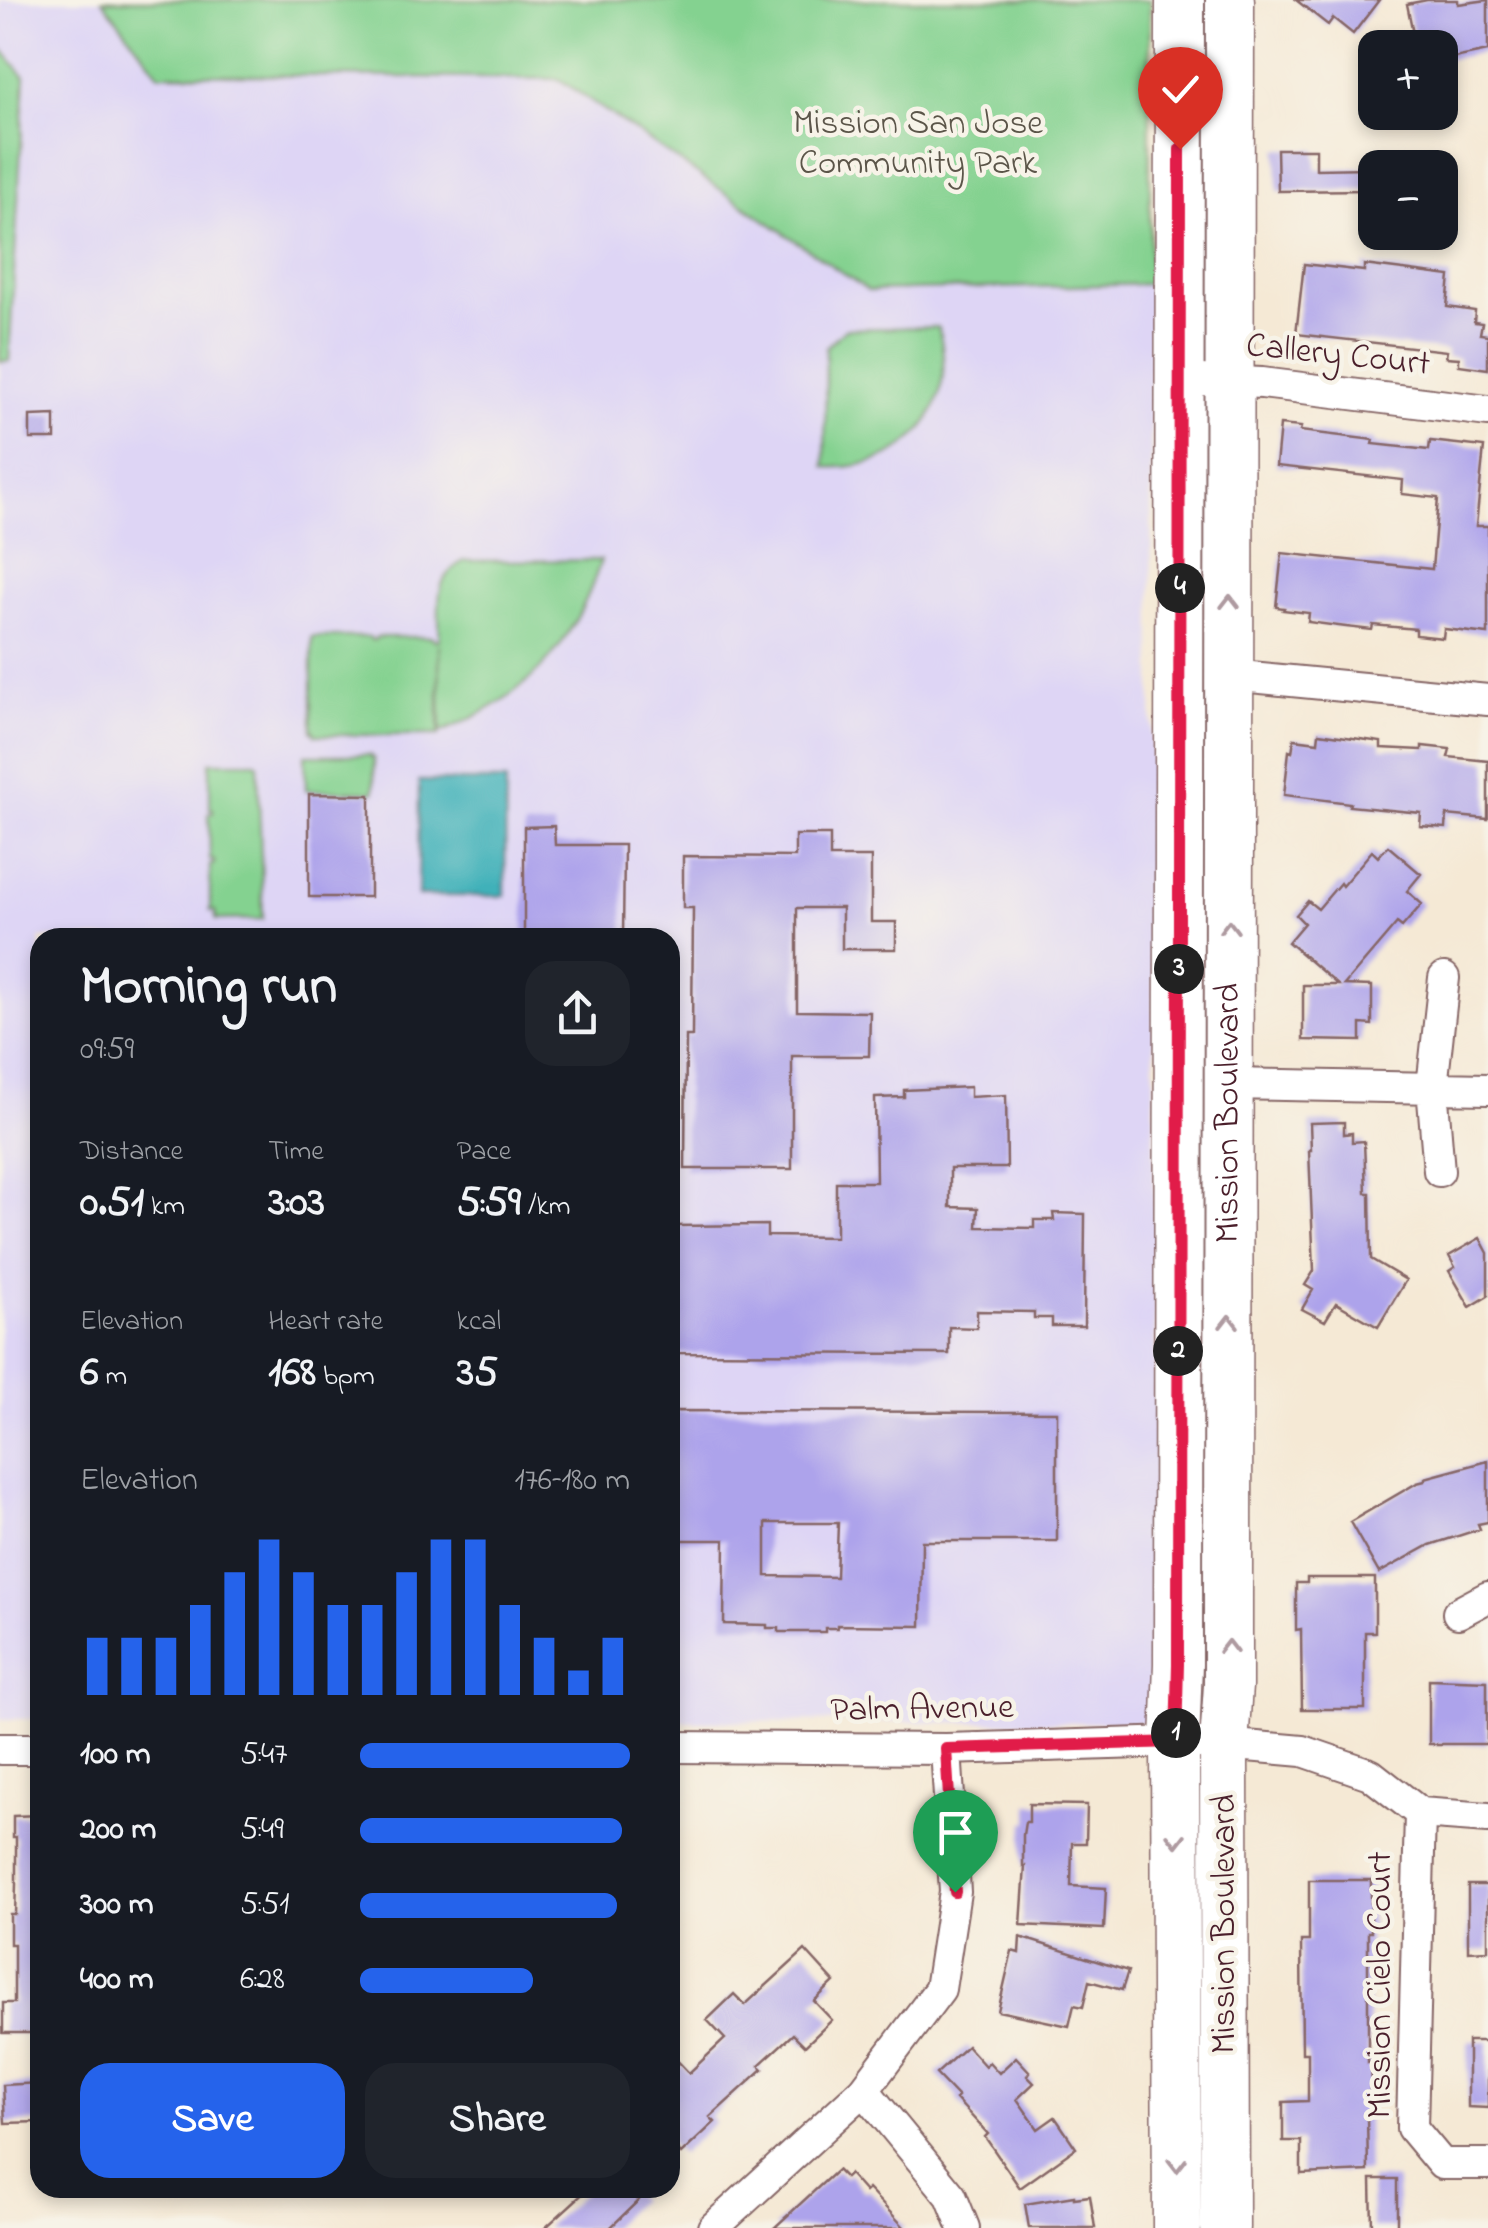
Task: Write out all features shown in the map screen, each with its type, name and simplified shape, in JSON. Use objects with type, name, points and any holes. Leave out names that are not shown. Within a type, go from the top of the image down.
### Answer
[{"type":"main road","points":[[1180,22],[1196,43],[1210,34],[1228,0]]},
{"type":"main road","name":"Mission Boulevard","points":[[1225,2228],[1228,0]]},
{"type":"main road","points":[[1180,22],[1210,84],[1210,141],[1230,252]]},
{"type":"main road","name":"Mission Boulevard","points":[[1177,2228],[1180,22]]},
{"type":"street","name":"Callery Court","points":[[1179,379],[1230,380],[1488,411]]},
{"type":"street","points":[[1230,675],[1488,700]]},
{"type":"street","points":[[1440,1171],[1432,1087],[1444,978]]},
{"type":"street","points":[[1229,1084],[1488,1089]]},
{"type":"street","points":[[1458,1612],[1488,1596]]},
{"type":"street","name":"Palm Avenue","points":[[680,1747],[946,1749],[1224,1744],[1303,1751],[1370,1774],[1420,1812]]},
{"type":"street","points":[[0,1749],[30,1749]]},
{"type":"street","points":[[713,2228],[864,2090],[940,1989],[955,1892],[946,1749]]},
{"type":"street","points":[[1420,1812],[1488,1818]]},
{"type":"street","name":"Mission Cielo Court","points":[[1420,1812],[1412,2128],[1442,2164],[1488,2164]]},
{"type":"street","points":[[864,2090],[951,2196],[964,2228]]},
{"type":"shaded area","points":[[0,0],[102,0],[159,74],[559,79],[869,291],[1150,284],[1157,1723],[680,1721],[680,928],[30,928],[30,1719],[0,1719]]},
{"type":"green space","name":"Mission San Jose Community Park","points":[[102,0],[1150,0],[1150,284],[869,291],[559,79],[159,74]]},
{"type":"green space","points":[[0,47],[25,77],[9,361],[0,361]]},
{"type":"green space","points":[[938,327],[942,384],[921,429],[881,459],[855,466],[825,467],[826,347],[845,329]]},
{"type":"green space","points":[[601,560],[590,592],[561,644],[522,686],[498,703],[441,732],[439,644],[439,735],[315,735],[312,731],[312,637],[439,640],[442,585],[453,568],[464,561]]},
{"type":"green space","points":[[305,755],[371,755],[374,792],[306,790]]},
{"type":"green space","points":[[210,762],[258,764],[263,919],[216,920],[215,911],[210,911],[210,865],[214,860],[210,860]]},
{"type":"water","points":[[419,781],[506,781],[505,896],[418,896]]},
{"type":"building","points":[[1296,0],[1379,0],[1353,34],[1333,18],[1328,25]]},
{"type":"building","points":[[1427,0],[1458,0],[1458,4],[1488,0],[1488,51],[1458,57],[1458,30],[1412,30],[1407,4]]},
{"type":"building","points":[[1277,149],[1316,149],[1316,169],[1358,168],[1358,190],[1278,191]]},
{"type":"building","points":[[1304,264],[1364,271],[1364,265],[1450,276],[1447,307],[1475,311],[1474,322],[1482,323],[1480,334],[1488,335],[1488,369],[1459,365],[1459,358],[1446,357],[1447,351],[1296,334]]},
{"type":"building","points":[[55,415],[55,439],[30,439],[30,416]]},
{"type":"building","points":[[1280,425],[1374,440],[1373,444],[1429,450],[1430,441],[1484,447],[1476,526],[1488,526],[1488,634],[1444,629],[1443,638],[1416,635],[1416,629],[1346,627],[1308,622],[1309,613],[1276,607],[1282,553],[1432,569],[1438,498],[1402,494],[1403,480],[1276,466]]},
{"type":"building","points":[[1319,733],[1381,742],[1381,748],[1450,749],[1448,757],[1488,761],[1488,819],[1447,815],[1446,828],[1420,826],[1421,813],[1284,795],[1294,739],[1318,742]]},
{"type":"building","points":[[309,794],[370,795],[370,897],[309,897]]},
{"type":"building","points":[[554,826],[555,845],[624,845],[623,928],[524,928],[524,827]]},
{"type":"building","points":[[795,835],[830,835],[830,857],[871,857],[871,922],[896,922],[896,949],[842,949],[842,908],[797,908],[797,1011],[870,1012],[869,1056],[792,1056],[792,1169],[685,1169],[686,1036],[692,1036],[693,908],[683,908],[683,856],[795,857]]},
{"type":"building","points":[[1388,846],[1421,874],[1407,891],[1422,904],[1402,927],[1397,923],[1344,985],[1372,986],[1372,1025],[1361,1024],[1361,1041],[1303,1040],[1303,985],[1338,985],[1288,942],[1304,923],[1296,915],[1308,901],[1318,909],[1372,851],[1378,857]]},
{"type":"building","points":[[970,1087],[970,1097],[1006,1095],[1007,1168],[950,1168],[950,1207],[978,1208],[977,1227],[1034,1228],[1034,1220],[1054,1220],[1053,1213],[1085,1214],[1084,1326],[1052,1326],[1052,1318],[1034,1318],[1034,1312],[977,1311],[977,1328],[949,1327],[949,1354],[680,1353],[680,1226],[767,1225],[767,1236],[836,1237],[836,1182],[876,1182],[875,1098],[904,1097],[904,1090]]},
{"type":"building","points":[[1344,1122],[1344,1134],[1352,1133],[1352,1142],[1364,1141],[1371,1259],[1406,1280],[1378,1327],[1336,1303],[1325,1321],[1302,1309],[1313,1290],[1305,1285],[1314,1271],[1310,1123]]},
{"type":"building","points":[[1480,1238],[1488,1253],[1488,1296],[1470,1307],[1449,1271],[1455,1267],[1449,1256]]},
{"type":"building","points":[[680,1411],[1057,1412],[1057,1541],[922,1541],[921,1626],[837,1625],[825,1628],[825,1632],[779,1632],[779,1628],[767,1625],[724,1624],[725,1540],[680,1540]],"holes":[[[766,1523],[838,1523],[836,1577],[766,1576]]]},
{"type":"building","points":[[1488,1461],[1488,1522],[1478,1524],[1480,1529],[1430,1545],[1379,1573],[1350,1522],[1425,1478]]},
{"type":"building","points":[[1307,1578],[1375,1578],[1375,1632],[1365,1632],[1365,1709],[1302,1709],[1296,1583],[1307,1583]]},
{"type":"building","points":[[1429,1679],[1487,1681],[1487,1744],[1429,1744]]},
{"type":"building","points":[[1029,1804],[1087,1805],[1086,1843],[1072,1843],[1071,1886],[1106,1888],[1104,1929],[1021,1925],[1023,1835],[1025,1822],[1029,1822]]},
{"type":"building","points":[[30,1815],[30,2033],[3,2033],[3,2003],[14,2003],[14,1944],[10,1944],[16,1884],[13,1816]]},
{"type":"building","points":[[1309,1880],[1371,1880],[1368,2063],[1372,2086],[1367,2114],[1368,2171],[1301,2174],[1301,2141],[1283,2141],[1283,2102],[1308,2101],[1308,2053],[1302,2053],[1301,1941],[1309,1941]]},
{"type":"building","points":[[1468,1885],[1488,1885],[1488,1950],[1468,1951]]},
{"type":"building","points":[[1020,1937],[1128,1971],[1122,1990],[1089,1981],[1083,2007],[1074,2005],[1069,2026],[998,2011],[1012,1951],[1019,1953]]},
{"type":"building","points":[[805,1950],[834,1982],[814,2001],[832,2020],[805,2046],[793,2034],[759,2065],[763,2069],[710,2117],[715,2122],[681,2154],[680,2064],[689,2073],[725,2039],[707,2020],[734,1994],[745,2005]]},
{"type":"building","points":[[1468,2041],[1488,2041],[1488,2108],[1468,2107]]},
{"type":"building","points":[[967,2046],[985,2066],[989,2062],[999,2073],[1016,2057],[1034,2083],[1017,2099],[1038,2129],[1055,2117],[1076,2148],[1020,2188],[985,2137],[988,2134],[936,2074]]},
{"type":"building","points":[[30,2084],[30,2122],[5,2123],[3,2085]]},
{"type":"building","points":[[837,2170],[845,2178],[849,2174],[865,2192],[868,2189],[905,2228],[774,2228]]},
{"type":"building","points":[[1371,2179],[1397,2179],[1397,2228],[1372,2228]]},
{"type":"building","points":[[1090,2196],[1095,2228],[1029,2228],[1025,2204]]},
{"type":"building","points":[[578,2198],[639,2200],[610,2228],[545,2228]]},
{"type":"route","points":[[955,1892],[946,1749],[1176,1742],[1180,149]]}]
